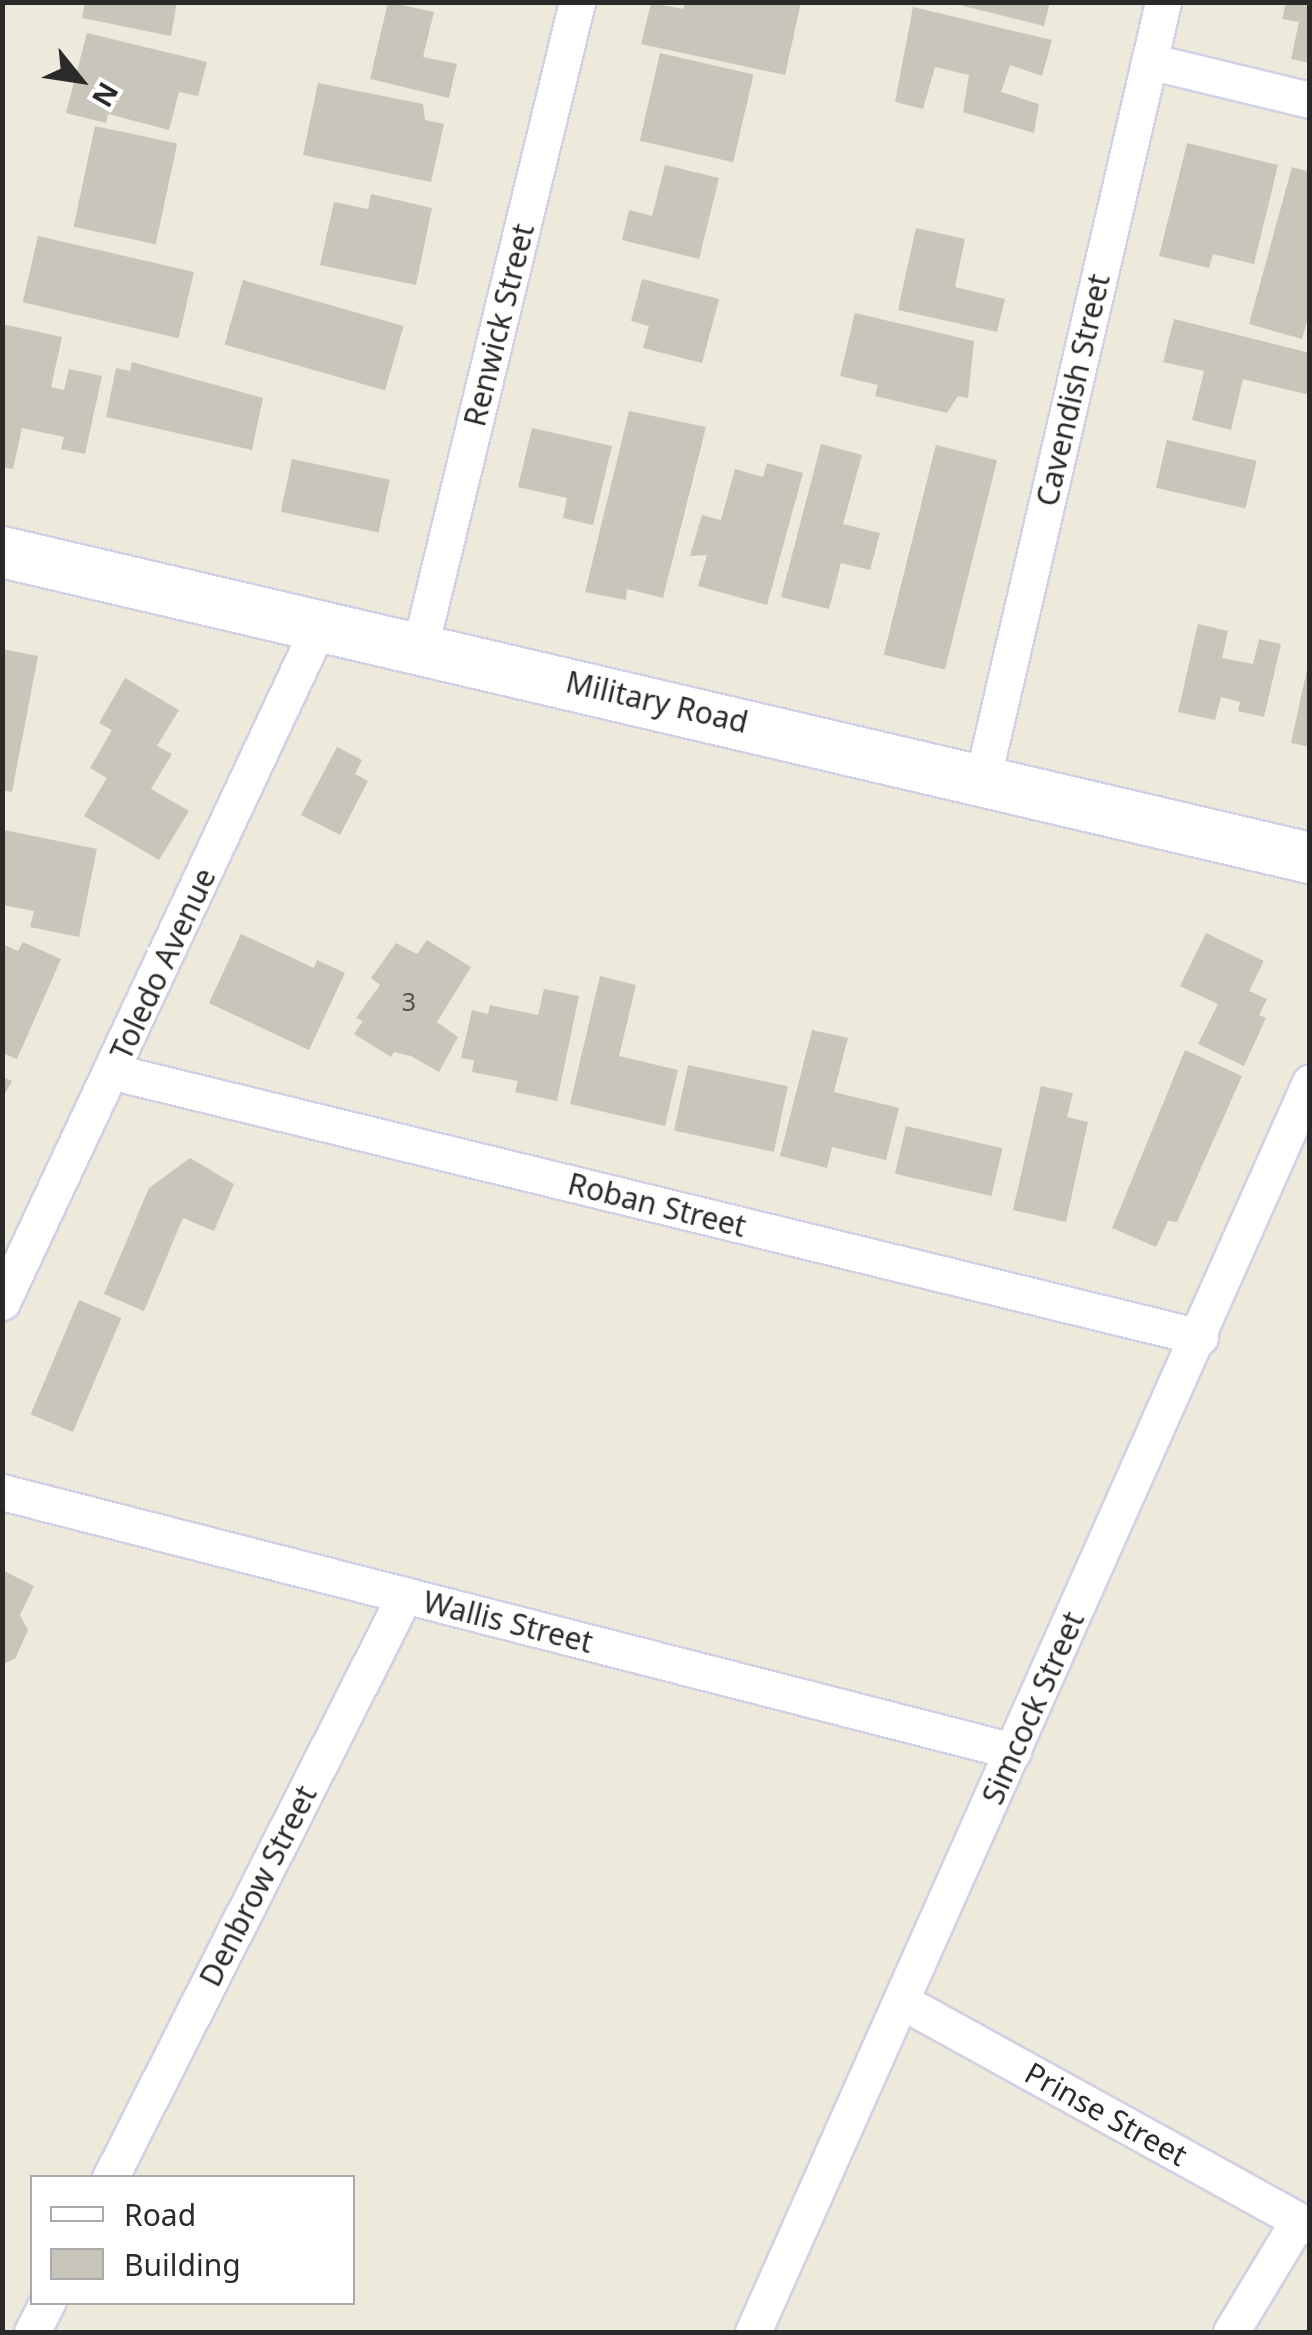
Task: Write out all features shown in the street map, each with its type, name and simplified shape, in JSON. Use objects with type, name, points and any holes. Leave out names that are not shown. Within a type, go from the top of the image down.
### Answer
[{"type":"street","name":"Renwick Street","points":[[420,647],[578,2]]},
{"type":"street","name":"Cavendish Street","points":[[984,777],[1162,2]]},
{"type":"street","points":[[1149,61],[1310,100]]},
{"type":"street","name":"Military Road","points":[[2,552],[984,777],[1310,858]]},
{"type":"street","name":"Toledo Avenue","points":[[2,1302],[114,1072],[320,624]]},
{"type":"street","name":"Roban Street","points":[[114,1072],[1200,1338]]},
{"type":"street","name":"Simcock Street","points":[[753,2332],[1200,1338],[1310,1082]]},
{"type":"street","name":"Wallis Street","points":[[2,1492],[1013,1752]]},
{"type":"street","name":"Denbrow Street","points":[[112,2175],[405,1595]]},
{"type":"street","name":"Prinse Street","points":[[903,2002],[1304,2224]]},
{"type":"street","points":[[1230,2332],[1304,2224]]},
{"type":"street","points":[[32,2332],[46,2305]]},
{"type":"building","points":[[85,2],[177,2],[171,36],[82,18]]},
{"type":"building","points":[[388,2],[434,12],[423,57],[457,64],[449,98],[370,79]]},
{"type":"building","points":[[685,2],[801,2],[785,75],[641,44],[651,3],[683,9]]},
{"type":"building","points":[[947,2],[1050,2],[1044,26]]},
{"type":"building","points":[[1286,2],[1310,2],[1310,63],[1291,59],[1299,22],[1282,19]]},
{"type":"building","points":[[913,7],[1052,40],[1042,76],[1010,65],[1001,92],[1039,104],[1034,133],[963,112],[969,75],[935,67],[923,109],[895,102]]},
{"type":"building","points":[[87,33],[207,62],[198,96],[179,92],[169,130],[108,114],[106,123],[66,113]]},
{"type":"building","points":[[660,53],[754,75],[733,162],[640,141]]},
{"type":"building","points":[[318,83],[423,104],[425,120],[444,124],[431,182],[303,155]]},
{"type":"building","points":[[95,126],[177,143],[156,244],[74,227]]},
{"type":"building","points":[[1187,143],[1278,165],[1254,264],[1213,254],[1209,268],[1159,256]]},
{"type":"building","points":[[665,165],[719,178],[699,259],[622,240],[629,210],[652,216]]},
{"type":"building","points":[[1292,167],[1310,172],[1310,311],[1302,339],[1249,324]]},
{"type":"building","points":[[371,194],[432,208],[416,285],[320,265],[334,202],[368,209]]},
{"type":"building","points":[[916,228],[965,239],[955,287],[1005,299],[997,332],[898,310]]},
{"type":"building","points":[[38,236],[194,272],[179,338],[23,302]]},
{"type":"building","points":[[642,279],[719,299],[702,363],[643,348],[649,326],[631,321]]},
{"type":"building","points":[[243,280],[404,326],[385,390],[225,344]]},
{"type":"building","points":[[855,313],[974,341],[968,398],[958,396],[947,413],[875,396],[878,385],[840,376]]},
{"type":"building","points":[[1174,319],[1310,353],[1310,395],[1243,379],[1231,430],[1192,420],[1204,371],[1163,362]]},
{"type":"building","points":[[2,324],[62,337],[51,387],[64,390],[69,369],[102,376],[85,454],[61,449],[64,437],[22,428],[13,469],[2,467]]},
{"type":"building","points":[[132,362],[263,398],[252,450],[106,417],[116,368],[130,371]]},
{"type":"building","points":[[629,411],[706,427],[663,598],[627,589],[626,600],[585,592]]},
{"type":"building","points":[[532,428],[612,446],[593,525],[563,518],[567,498],[518,487]]},
{"type":"building","points":[[1167,440],[1257,461],[1246,508],[1156,488]]},
{"type":"building","points":[[821,444],[862,455],[843,524],[880,533],[870,570],[841,563],[829,609],[781,597]]},
{"type":"building","points":[[936,445],[997,460],[945,670],[884,655]]},
{"type":"building","points":[[292,459],[390,480],[379,533],[281,512]]},
{"type":"building","points":[[767,463],[803,473],[767,605],[698,586],[707,555],[690,556],[702,515],[721,520],[735,469],[763,477]]},
{"type":"building","points":[[1198,624],[1228,631],[1222,658],[1253,664],[1259,639],[1281,644],[1264,717],[1238,711],[1240,702],[1221,697],[1215,720],[1178,712]]},
{"type":"building","points":[[2,649],[38,656],[12,792],[2,790]]},
{"type":"building","points":[[1310,665],[1310,747],[1291,743]]},
{"type":"building","points":[[125,678],[179,710],[157,746],[172,754],[151,789],[189,811],[159,860],[84,816],[107,778],[90,768],[112,730],[99,723]]},
{"type":"building","points":[[337,747],[362,760],[355,774],[368,781],[340,835],[301,815]]},
{"type":"building","points":[[4,830],[97,849],[79,937],[30,927],[34,911],[2,905]]},
{"type":"building","points":[[1206,933],[1264,961],[1249,991],[1267,999],[1259,1015],[1266,1018],[1244,1066],[1198,1044],[1218,1004],[1180,986]]},
{"type":"building","points":[[241,934],[314,968],[317,960],[345,973],[309,1050],[209,1003]]},
{"type":"building","points":[[427,940],[471,967],[437,1022],[458,1037],[439,1072],[411,1056],[394,1052],[391,1057],[354,1034],[363,1021],[356,1018],[380,985],[371,978],[396,943],[417,954]]},
{"type":"building","points":[[23,942],[61,959],[17,1059],[2,1053],[2,944],[18,951]]},
{"type":"building","points":[[600,976],[636,985],[619,1056],[678,1070],[665,1126],[570,1104]]},
{"type":"building","points":[[544,989],[579,996],[557,1101],[515,1092],[518,1081],[472,1072],[474,1060],[461,1058],[472,1010],[488,1014],[490,1005],[538,1015]]},
{"type":"building","points":[[812,1030],[848,1038],[834,1092],[899,1108],[886,1160],[832,1147],[827,1168],[780,1156]]},
{"type":"building","points":[[1185,1050],[1242,1076],[1177,1222],[1168,1221],[1156,1247],[1112,1228]]},
{"type":"building","points":[[688,1065],[788,1086],[774,1152],[674,1131]]},
{"type":"building","points":[[2,1077],[12,1081],[2,1099]]},
{"type":"building","points":[[1041,1086],[1073,1093],[1067,1117],[1088,1122],[1066,1222],[1013,1210]]},
{"type":"building","points":[[906,1126],[1002,1148],[991,1196],[895,1174]]},
{"type":"building","points":[[190,1158],[234,1184],[214,1231],[183,1218],[144,1311],[104,1294],[149,1188]]},
{"type":"building","points":[[79,1300],[121,1318],[73,1432],[31,1414]]},
{"type":"building","points":[[2,1570],[34,1586],[20,1615],[28,1630],[15,1659],[2,1664]]}]
